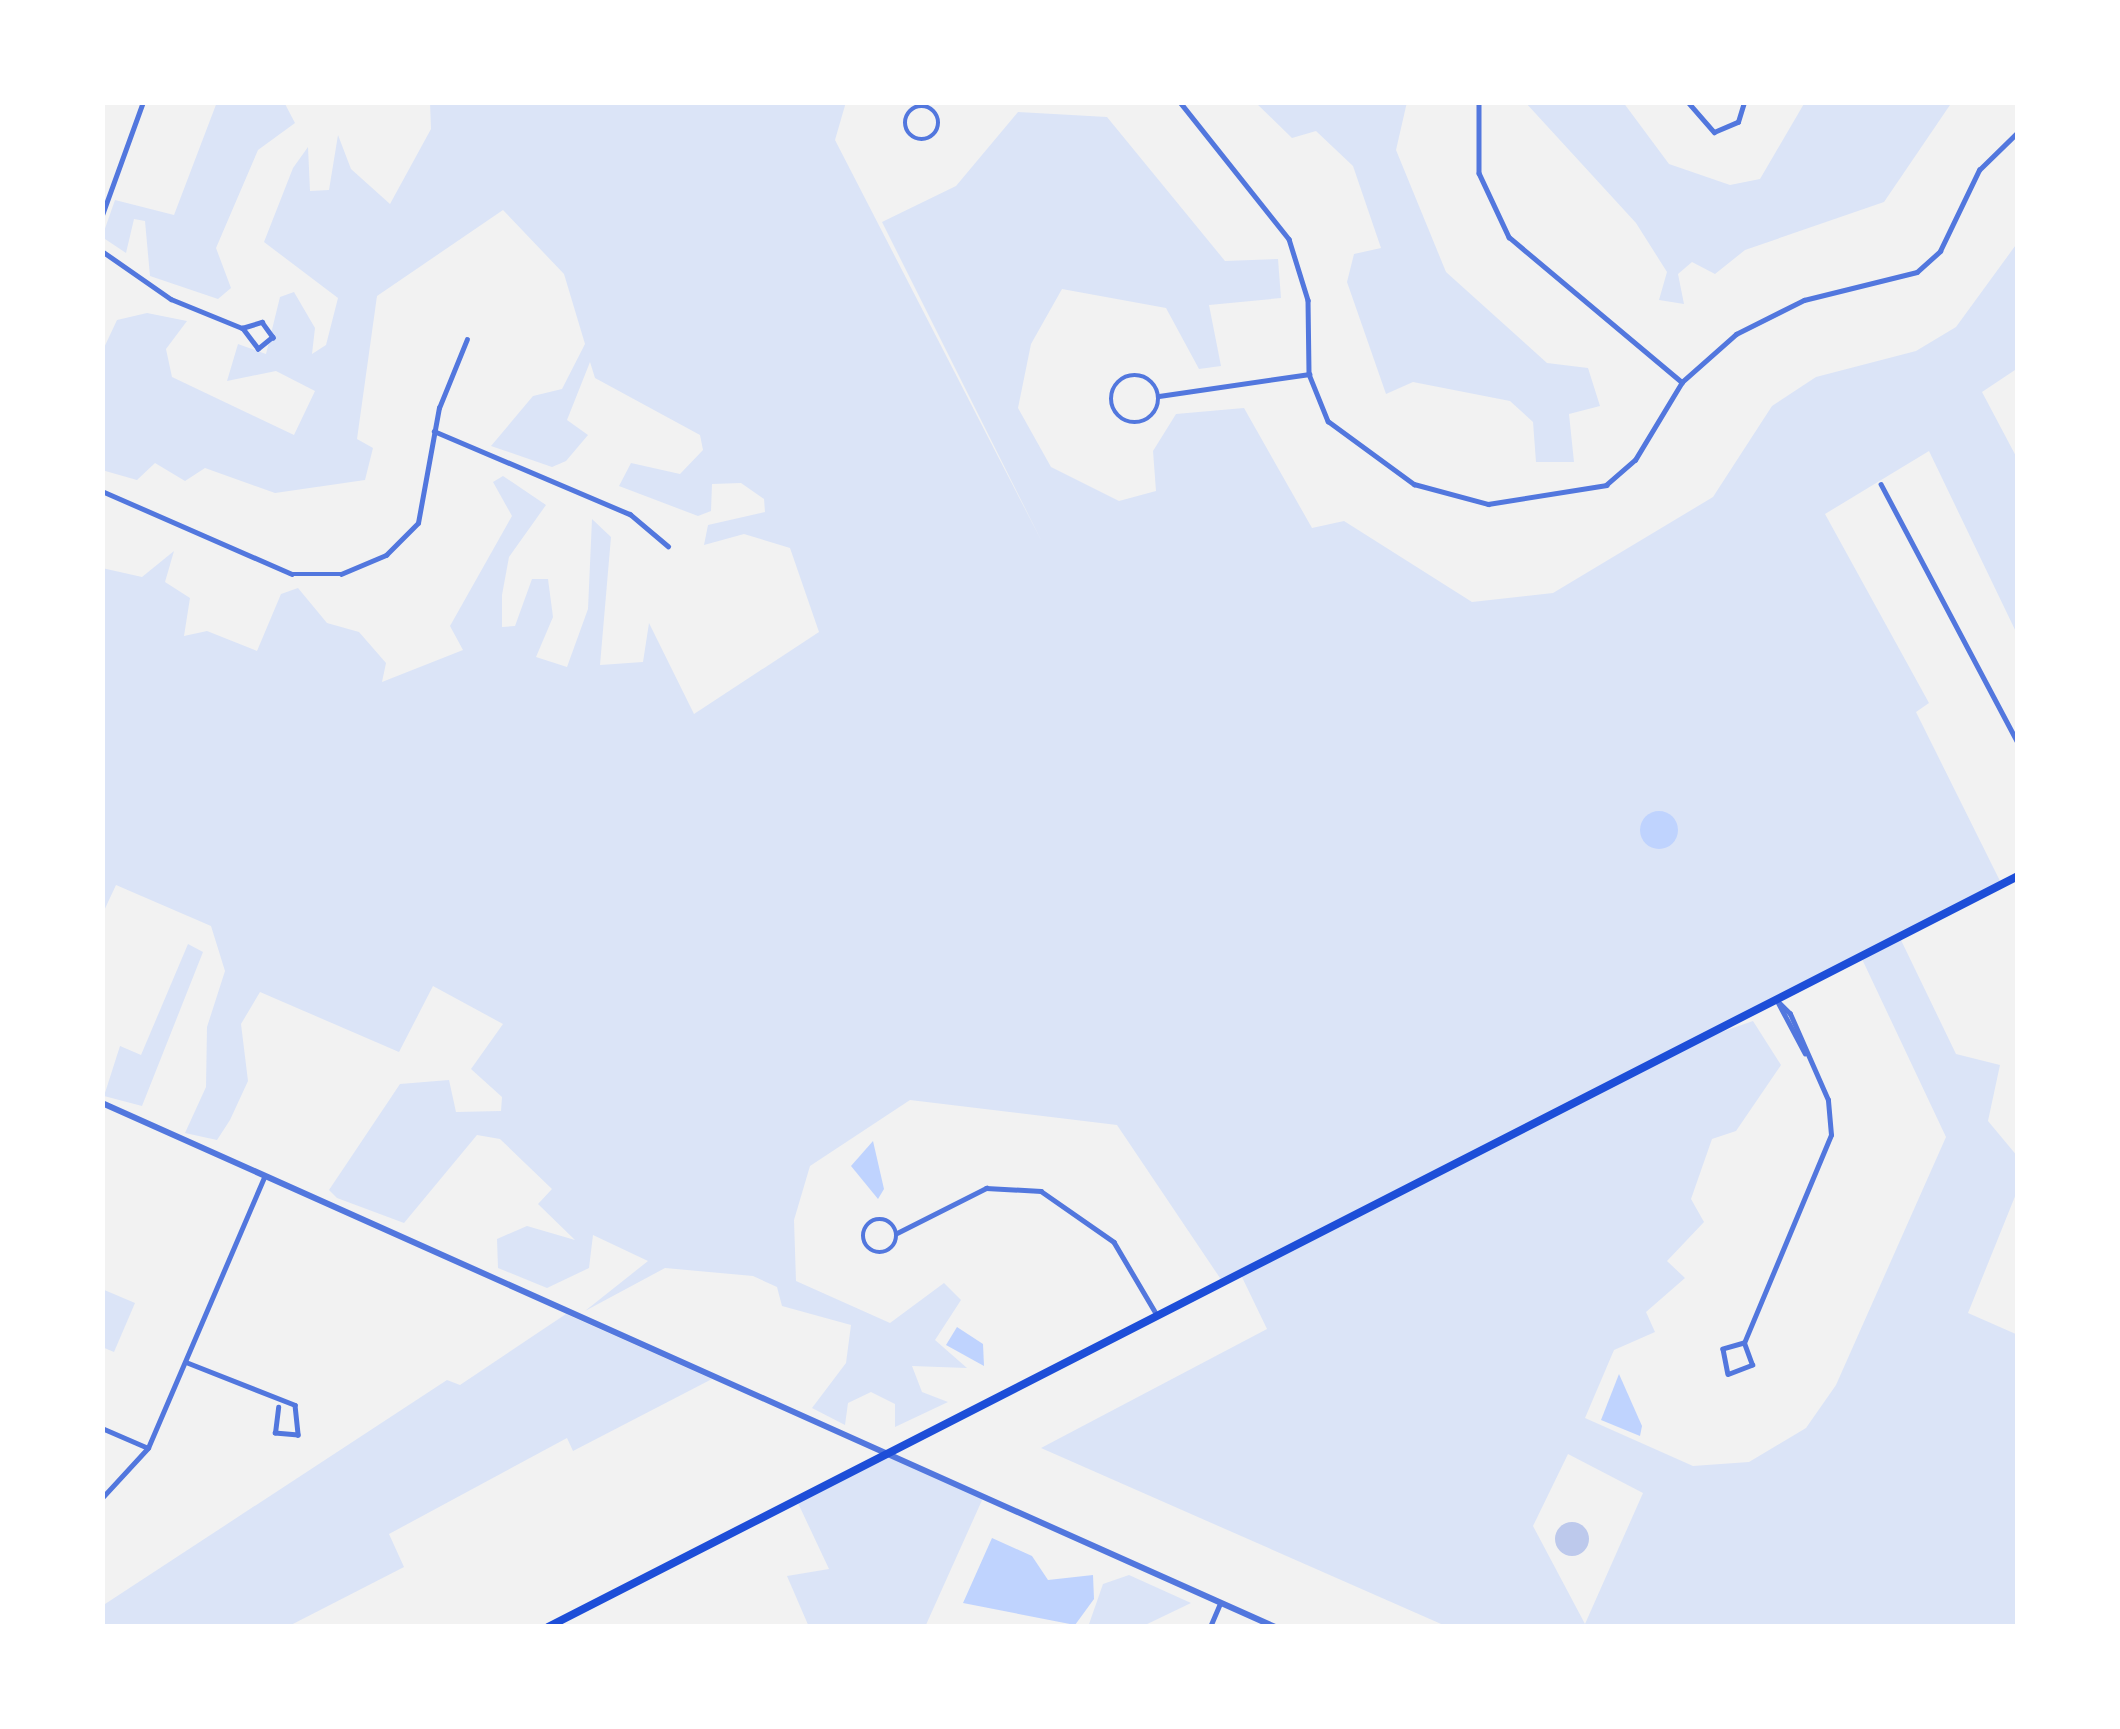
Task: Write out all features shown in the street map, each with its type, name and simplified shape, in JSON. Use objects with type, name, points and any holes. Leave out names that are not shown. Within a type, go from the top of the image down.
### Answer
[{"type":"main road","points":[[548,1627],[2018,876]]},
{"type":"street","points":[[102,215],[143,102]]},
{"type":"street","points":[[934,111],[936,132],[910,135],[910,110],[934,111],[946,102]]},
{"type":"street","points":[[1180,102],[1205,147],[1256,189],[1289,239],[1308,299],[1310,374],[1328,421],[1354,446],[1428,491],[1488,504],[1606,485],[1682,382],[1768,315],[1926,266],[1979,170],[2018,132]]},
{"type":"street","points":[[1479,102],[1479,173],[1509,237],[1682,382]]},
{"type":"street","points":[[1688,102],[1714,132],[1738,122],[1744,102]]},
{"type":"street","points":[[102,251],[170,298],[242,328],[258,349],[273,337],[262,322],[242,328]]},
{"type":"street","points":[[102,491],[321,579],[409,534],[434,431],[467,339]]},
{"type":"street","points":[[1159,396],[1143,422],[1111,404],[1131,375],[1159,396],[1310,374]]},
{"type":"street","points":[[434,431],[630,514],[668,546]]},
{"type":"street","points":[[1881,484],[2018,742]]},
{"type":"street","points":[[1744,1343],[1723,1349],[1728,1374],[1752,1365],[1744,1343],[1830,1144],[1833,1118],[1778,1002]]},
{"type":"street","points":[[102,1103],[1275,1627]]},
{"type":"street","points":[[102,1498],[148,1448],[264,1178]]},
{"type":"street","points":[[897,1233],[874,1220],[863,1240],[880,1253],[897,1233],[986,1188],[1041,1191],[1114,1241],[1156,1315]]},
{"type":"street","points":[[186,1362],[278,1407],[302,1412],[298,1435],[274,1433],[278,1407]]},
{"type":"street","points":[[102,1428],[148,1448]]},
{"type":"street","points":[[1210,1627],[1220,1603]]},
{"type":"shaded area","points":[[217,102],[284,102],[295,123],[258,150],[216,248],[231,288],[218,299],[150,276],[145,221],[134,219],[126,253],[102,237],[115,200],[174,215]]},
{"type":"shaded area","points":[[430,102],[846,102],[835,140],[1041,540],[882,222],[956,186],[1018,112],[1107,117],[1225,261],[1278,259],[1281,298],[1209,305],[1221,366],[1199,369],[1166,308],[1062,289],[1031,344],[1018,408],[1051,467],[1119,501],[1156,491],[1153,451],[1176,414],[1244,408],[1312,528],[1344,521],[1472,602],[1553,593],[1713,497],[1772,406],[1816,377],[1916,351],[1956,327],[2018,242],[2018,368],[1982,392],[2018,460],[2018,636],[1929,451],[1825,514],[1929,703],[1916,712],[2002,885],[1900,938],[1956,1054],[2000,1065],[1988,1121],[2018,1157],[2018,1189],[1968,1313],[2018,1335],[2018,1627],[1448,1627],[1041,1448],[1267,1329],[1240,1273],[1222,1281],[1117,1125],[910,1100],[810,1166],[794,1220],[796,1281],[890,1323],[944,1283],[961,1300],[935,1340],[967,1368],[912,1366],[922,1392],[948,1402],[895,1427],[895,1404],[871,1392],[848,1403],[845,1425],[812,1408],[846,1363],[851,1325],[782,1306],[777,1287],[753,1276],[665,1268],[585,1311],[648,1261],[593,1235],[589,1268],[547,1288],[498,1268],[497,1239],[527,1226],[575,1240],[538,1204],[552,1189],[500,1139],[477,1135],[404,1223],[337,1198],[329,1190],[400,1084],[449,1080],[456,1112],[501,1111],[502,1097],[471,1069],[503,1024],[433,986],[399,1052],[260,992],[241,1024],[248,1081],[230,1120],[217,1140],[185,1133],[206,1087],[207,1027],[225,971],[211,926],[116,885],[102,915],[102,568],[142,577],[174,551],[165,582],[190,598],[184,636],[207,631],[257,651],[281,594],[298,588],[327,623],[359,632],[386,663],[382,682],[463,650],[450,626],[512,516],[493,482],[503,476],[546,505],[509,557],[502,595],[502,627],[515,626],[532,579],[548,579],[553,617],[536,657],[567,667],[588,609],[592,519],[611,537],[600,665],[643,662],[649,623],[694,714],[819,632],[790,548],[744,534],[704,545],[708,525],[765,512],[764,499],[741,483],[712,484],[711,511],[698,516],[619,486],[631,463],[680,474],[703,450],[700,435],[595,378],[590,362],[567,420],[588,435],[566,461],[552,467],[491,446],[533,396],[562,389],[585,344],[564,274],[503,210],[377,296],[357,439],[373,448],[365,480],[275,493],[205,468],[185,481],[155,463],[137,480],[102,470],[102,352],[117,320],[147,313],[187,321],[166,349],[172,377],[294,435],[315,391],[276,371],[227,381],[238,344],[266,354],[280,297],[294,292],[315,328],[312,354],[326,345],[338,298],[264,242],[293,168],[308,147],[310,191],[329,190],[338,135],[351,169],[390,204],[431,129]],"holes":[[[1862,959],[1946,1137],[1836,1385],[1806,1428],[1749,1462],[1693,1466],[1585,1418],[1614,1350],[1655,1332],[1646,1312],[1685,1278],[1667,1261],[1704,1222],[1691,1199],[1712,1139],[1736,1131],[1781,1065],[1753,1021],[1710,1036]],[[1568,1454],[1643,1493],[1585,1624],[1533,1526]]]},
{"type":"shaded area","points":[[1255,102],[1407,102],[1396,150],[1446,272],[1547,363],[1588,368],[1600,406],[1569,414],[1574,462],[1536,462],[1533,422],[1510,401],[1413,382],[1386,394],[1347,282],[1354,254],[1381,248],[1353,166],[1316,131],[1292,138]]},
{"type":"shaded area","points":[[1525,102],[1623,102],[1669,164],[1730,185],[1760,179],[1805,102],[1952,102],[1884,202],[1745,250],[1715,274],[1692,262],[1678,274],[1684,304],[1659,300],[1667,272],[1636,223]]},
{"type":"shaded area","points":[[188,944],[203,952],[142,1106],[104,1096],[120,1046],[141,1055]]},
{"type":"shaded area","points":[[102,1289],[135,1303],[114,1352],[102,1347]]},
{"type":"shaded area","points":[[566,1314],[712,1379],[573,1451],[567,1438],[389,1534],[404,1567],[287,1627],[102,1627],[102,1606],[447,1380],[460,1385]]},
{"type":"shaded area","points":[[886,1455],[983,1498],[925,1627],[809,1627],[787,1576],[829,1569],[797,1501]]},
{"type":"shaded area","points":[[1129,1575],[1191,1603],[1141,1627],[1088,1627],[1103,1584]]},
{"type":"water","points":[[1659,811],[1673,816],[1678,830],[1673,844],[1659,849],[1645,844],[1640,830],[1645,816]]},
{"type":"water","points":[[873,1141],[884,1189],[878,1199],[851,1166]]},
{"type":"water","points":[[957,1327],[983,1344],[984,1366],[946,1345]]},
{"type":"water","points":[[1619,1374],[1642,1426],[1640,1436],[1601,1420]]},
{"type":"water","points":[[992,1538],[1032,1556],[1048,1580],[1093,1575],[1094,1599],[1075,1625],[963,1603]]},
{"type":"building","points":[[1572,1522],[1584,1527],[1589,1539],[1584,1551],[1572,1556],[1560,1551],[1555,1539],[1560,1527]]}]
